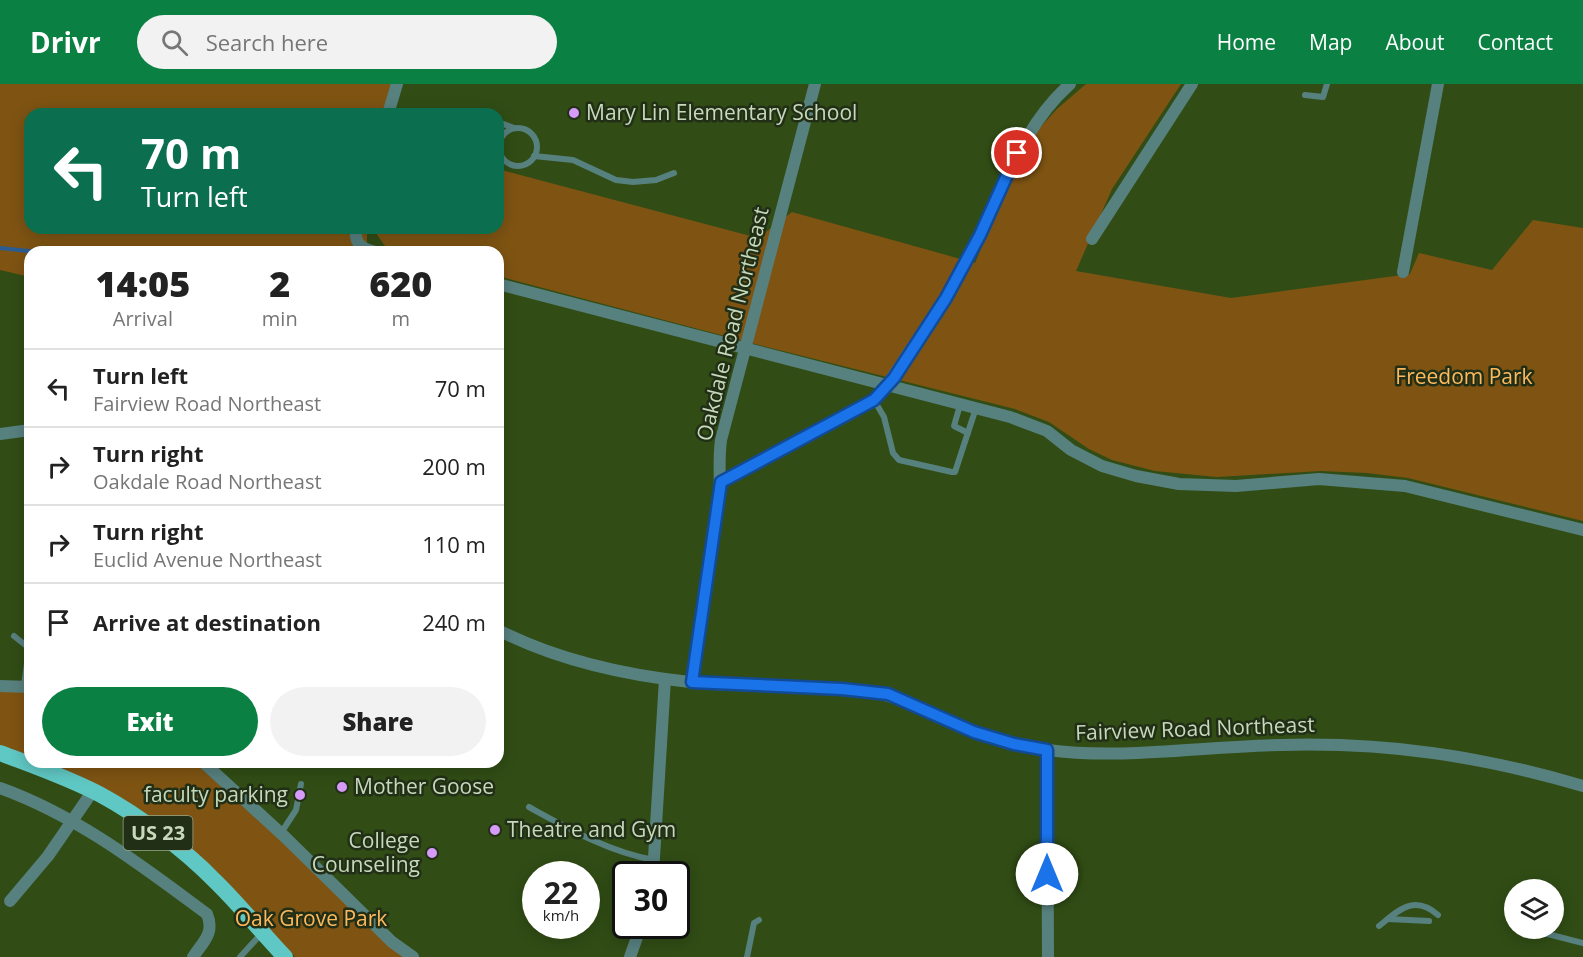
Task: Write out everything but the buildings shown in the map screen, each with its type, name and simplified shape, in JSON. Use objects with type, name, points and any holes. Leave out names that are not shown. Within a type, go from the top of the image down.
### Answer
[{"type":"highway","name":"US 23","points":[[0,753],[24,762]]},
{"type":"highway","name":"US 23","points":[[41,768],[100,795],[172,844],[214,879],[285,957]]},
{"type":"street","points":[[390,108],[397,84]]},
{"type":"street","name":"Oakdale Road Northeast","points":[[692,682],[721,482],[719,454],[721,440],[815,84]]},
{"type":"street","points":[[1092,239],[1192,84]]},
{"type":"street","points":[[1403,272],[1437,84]]},
{"type":"street","points":[[721,482],[874,400],[887,386],[946,298],[980,235],[1017,153],[1036,122],[1066,85]]},
{"type":"street","points":[[504,286],[976,408],[1033,425],[1047,431],[1071,450],[1102,466],[1136,476],[1179,484],[1236,486],[1318,479],[1405,486],[1583,530]]},
{"type":"street","points":[[0,434],[24,431]]},
{"type":"street","name":"Fairview Road Northeast","points":[[504,633],[565,657],[618,671],[665,679],[842,689],[888,694],[974,732],[1014,744],[1047,750],[1095,754],[1278,745],[1375,746],[1446,754],[1496,763],[1583,786]]},
{"type":"street","points":[[654,860],[665,679]]},
{"type":"street","points":[[0,686],[24,687]]},
{"type":"street","points":[[1047,750],[1048,957]]},
{"type":"street","points":[[210,768],[392,942],[408,954]]},
{"type":"street","points":[[0,788],[74,820],[207,914],[211,923],[211,932],[193,957]]},
{"type":"street","points":[[10,901],[48,856],[92,792]]},
{"type":"street","points":[[630,957],[636,939]]},
{"type":"lane","points":[[1305,95],[1323,97],[1327,84]]},
{"type":"lane","points":[[504,124],[524,129],[535,138],[537,145],[534,156],[527,164],[520,166],[506,161],[504,158]]},
{"type":"lane","points":[[504,134],[515,128]]},
{"type":"lane","points":[[534,156],[573,160],[616,180],[633,182],[656,180],[674,173]]},
{"type":"lane","points":[[874,400],[884,417],[893,453],[898,460],[955,472],[976,408]]},
{"type":"lane","points":[[960,405],[954,426],[968,433]]},
{"type":"lane","points":[[14,636],[24,644]]},
{"type":"lane","points":[[281,834],[296,810],[301,784]]},
{"type":"lane","points":[[529,807],[569,829],[613,848],[654,860]]},
{"type":"lane","points":[[1379,926],[1404,907],[1415,904],[1428,907],[1437,915]]},
{"type":"lane","points":[[1388,919],[1429,921]]},
{"type":"lane","points":[[747,957],[754,923],[759,920]]},
{"type":"lane","points":[[240,957],[262,933]]},
{"type":"lane","points":[[1564,938],[1583,943]]},
{"type":"green space","points":[[0,84],[401,84],[395,108],[24,108],[24,234],[367,234],[367,246],[24,246],[24,276],[0,270]]},
{"type":"green space","name":"Freedom Park","points":[[1086,84],[1181,84],[1112,189],[1076,271],[1231,298],[1410,274],[1419,253],[1492,270],[1533,220],[1583,228],[1583,521],[1408,478],[1367,473],[1321,471],[1217,477],[1155,471],[1112,460],[1089,449],[1049,422],[1015,409],[755,344],[504,278],[504,246],[385,246],[377,234],[504,234],[504,171],[758,238],[792,212],[975,263],[1026,143],[1057,109]]},
{"type":"green space","points":[[0,686],[24,687],[24,756],[0,747]]},
{"type":"green space","name":"Oak Grove Park","points":[[50,768],[201,768],[317,872],[418,957],[295,957],[209,864]]},
{"type":"waterway","points":[[0,248],[24,251]]},
{"type":"place","name":"Mary Lin Elementary School","points":[[574,113]]},
{"type":"place","name":"Mother Goose","points":[[342,787]]},
{"type":"place","name":"faculty parking","points":[[300,795]]},
{"type":"place","name":"Theatre and Gym","points":[[495,830]]},
{"type":"place","name":"College Counseling","points":[[432,853]]},
{"type":"route","points":[[1017,153],[980,235],[946,298],[887,386],[874,400],[721,482],[692,682],[842,689],[888,694],[974,732],[1014,744],[1047,750],[1047,874]]}]
